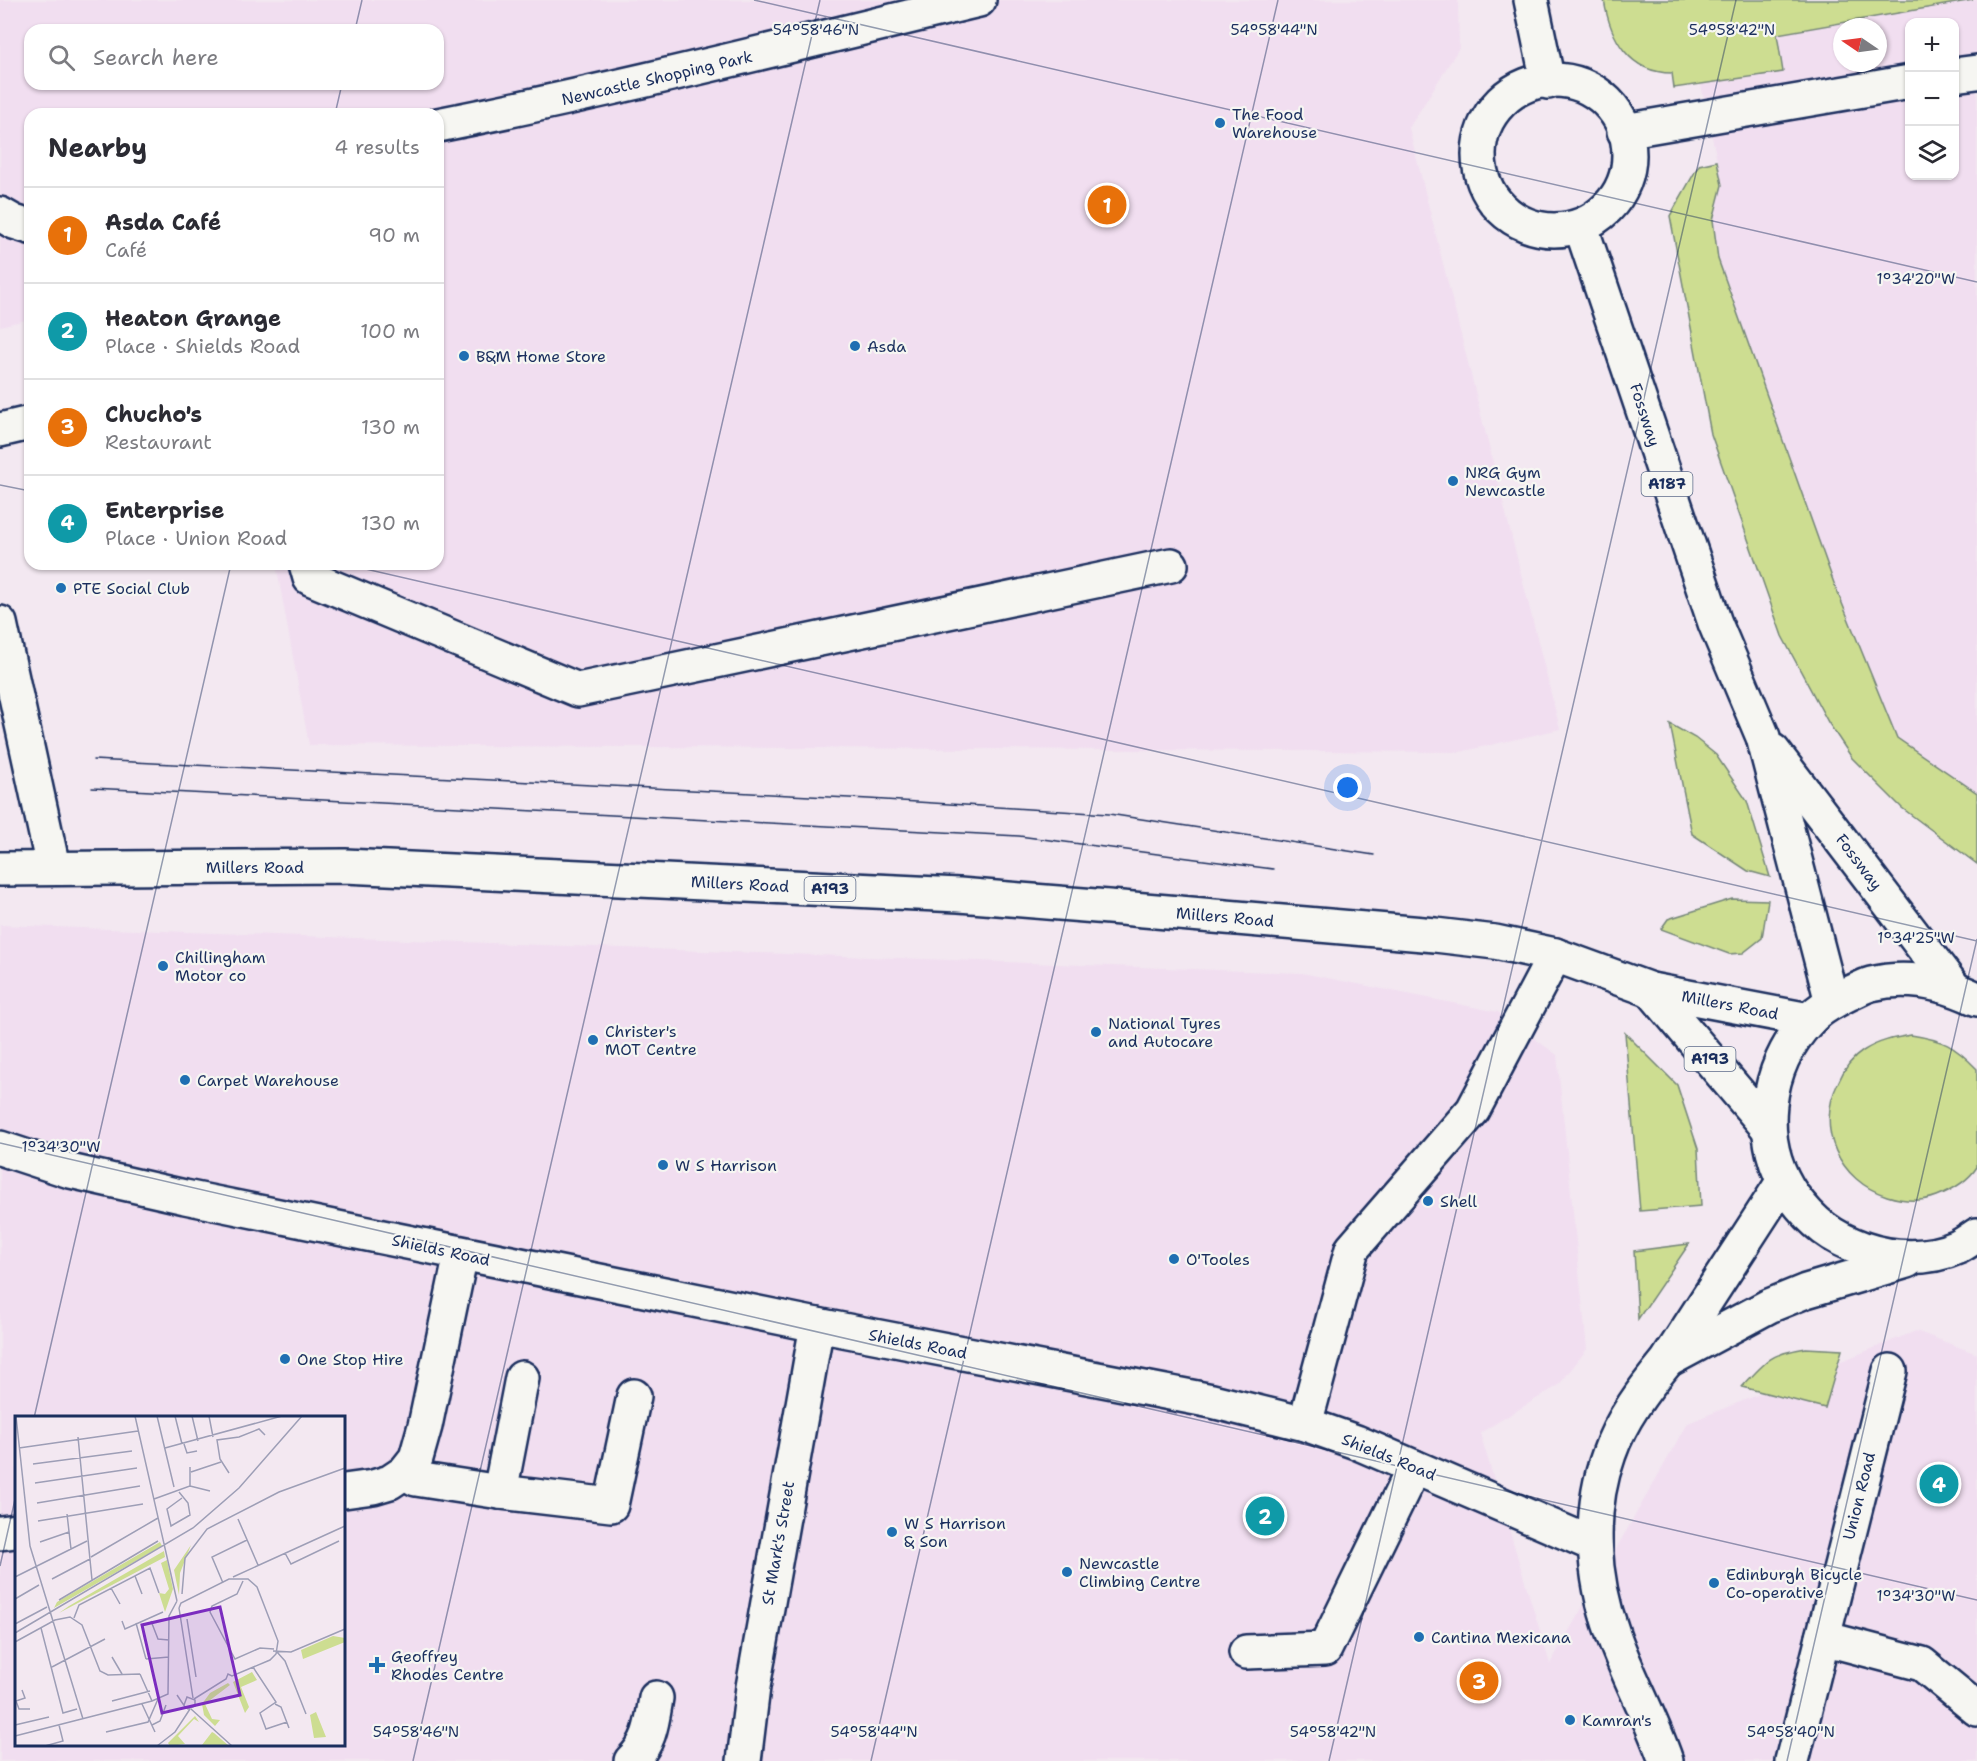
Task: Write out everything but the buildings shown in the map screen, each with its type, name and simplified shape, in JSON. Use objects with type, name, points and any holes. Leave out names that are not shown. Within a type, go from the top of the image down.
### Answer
[{"type":"main road","name":"Newcastle Shopping Park","points":[[444,124],[539,105],[979,0]]},
{"type":"main road","points":[[1531,0],[1548,82]]},
{"type":"main road","points":[[1959,74],[1977,72]]},
{"type":"main road","points":[[1548,82],[1577,83],[1602,94],[1613,106],[1624,131],[1627,151],[1626,170],[1621,187],[1610,205],[1597,218],[1581,227],[1566,230],[1530,226],[1509,215],[1495,201],[1484,181],[1479,165],[1482,131],[1491,113],[1503,98],[1518,89],[1548,82]]},
{"type":"main road","points":[[1624,131],[1905,83]]},
{"type":"main road","points":[[0,214],[24,225]]},
{"type":"main road","name":"Fossway","points":[[1581,227],[1715,623],[1763,737],[1820,1011]]},
{"type":"main road","points":[[0,430],[24,424]]},
{"type":"main road","points":[[308,570],[310,578],[578,690],[1171,565]]},
{"type":"main road","points":[[0,623],[52,867]]},
{"type":"main road","name":"Fossway","points":[[1763,737],[1965,994]]},
{"type":"main road","name":"Millers Road","points":[[0,869],[345,866],[959,896],[1435,935],[1494,942],[1555,955],[1651,990],[1820,1011]]},
{"type":"main road","points":[[1305,1424],[1352,1249],[1473,1110],[1555,955]]},
{"type":"main road","name":"A193","points":[[1965,994],[1913,980],[1871,984],[1820,1011],[1785,1051],[1771,1088],[1768,1128],[1773,1155],[1783,1182],[1808,1216],[1843,1242],[1883,1255],[1926,1256],[1970,1246]]},
{"type":"main road","name":"Millers Road","points":[[1651,990],[1768,1128]]},
{"type":"main road","name":"Shields Road","points":[[0,1148],[70,1171],[173,1195],[818,1325],[1212,1401],[1305,1424],[1356,1442],[1595,1545]]},
{"type":"main road","points":[[1666,1761],[1612,1632],[1601,1592],[1595,1545],[1600,1484],[1609,1453],[1645,1388],[1667,1360],[1783,1182]]},
{"type":"main road","points":[[345,1491],[390,1482],[405,1472],[416,1458],[425,1426],[461,1254]]},
{"type":"main road","points":[[1667,1360],[1769,1306],[1806,1291],[1926,1256]]},
{"type":"main road","name":"St Mark's Street","points":[[744,1761],[753,1687],[818,1325]]},
{"type":"main road","name":"Union Road","points":[[1792,1761],[1890,1371]]},
{"type":"main road","points":[[500,1492],[522,1378]]},
{"type":"main road","points":[[405,1472],[416,1479],[611,1505],[634,1396]]},
{"type":"main road","points":[[1246,1652],[1325,1649],[1414,1467]]},
{"type":"main road","points":[[0,1533],[15,1531]]},
{"type":"main road","points":[[1823,1638],[1922,1664],[1977,1709]]},
{"type":"main road","points":[[632,1761],[650,1735],[656,1698]]},
{"type":"shaded area","points":[[0,0],[1458,0],[1459,48],[1409,128],[1560,729],[1460,752],[309,745],[277,570],[444,570],[444,108],[24,108],[24,320],[0,326]]},
{"type":"shaded area","points":[[1683,0],[1977,0],[1977,793],[1897,738],[1835,586],[1718,259],[1713,220],[1722,184]]},
{"type":"shaded area","points":[[0,925],[1302,973],[1498,1012],[1557,1055],[1587,1349],[1559,1385],[1480,1433],[1550,1664],[1688,1423],[1916,1331],[1977,1354],[1977,1761],[0,1761]]},
{"type":"green space","points":[[1604,0],[1973,0],[1869,18],[1833,18],[1833,24],[1777,34],[1783,72],[1674,88],[1672,73],[1644,67],[1624,51],[1607,14]]},
{"type":"green space","points":[[1717,161],[1722,185],[1713,220],[1718,259],[1835,586],[1897,738],[1977,793],[1977,864],[1902,808],[1852,758],[1828,722],[1782,636],[1711,434],[1670,216],[1699,165]]},
{"type":"green space","points":[[1670,724],[1695,738],[1716,755],[1747,801],[1770,877],[1748,871],[1692,834]]},
{"type":"green space","points":[[1732,899],[1768,900],[1762,938],[1743,953],[1729,954],[1661,929],[1668,919]]},
{"type":"green space","points":[[1625,1033],[1677,1085],[1698,1149],[1701,1206],[1640,1211]]},
{"type":"green space","points":[[1911,1035],[1947,1045],[1977,1069],[1977,1167],[1964,1181],[1948,1191],[1931,1198],[1912,1200],[1887,1196],[1870,1189],[1856,1178],[1844,1166],[1836,1151],[1829,1118],[1838,1083],[1845,1069],[1855,1057],[1880,1042]]},
{"type":"green space","points":[[1689,1244],[1638,1319],[1634,1251]]},
{"type":"green space","points":[[1806,1348],[1842,1350],[1825,1408],[1742,1387],[1769,1360],[1784,1353]]},
{"type":"tram line","points":[[93,760],[869,799],[1109,814],[1374,855]]},
{"type":"tram line","points":[[92,788],[1019,836],[1273,869]]},
{"type":"place","name":"The Food Warehouse","points":[[1220,123]]},
{"type":"place","name":"Asda Café","points":[[1107,205]]},
{"type":"place","name":"Asda","points":[[855,346]]},
{"type":"place","name":"B&M Home Store","points":[[464,356]]},
{"type":"place","name":"NRG Gym Newcastle","points":[[1453,481]]},
{"type":"place","name":"PTE Social Club","points":[[61,588]]},
{"type":"place","name":"Chillingham Motor co","points":[[163,966]]},
{"type":"place","name":"National Tyres and Autocare","points":[[1096,1032]]},
{"type":"place","name":"Christer's MOT Centre","points":[[593,1040]]},
{"type":"place","name":"Carpet Warehouse","points":[[185,1080]]},
{"type":"place","name":"W S Harrison","points":[[663,1165]]},
{"type":"place","name":"Shell","points":[[1428,1201]]},
{"type":"place","name":"O'Tooles","points":[[1174,1259]]},
{"type":"place","name":"One Stop Hire","points":[[285,1359]]},
{"type":"place","name":"Enterprise","points":[[1939,1484]]},
{"type":"place","name":"Heaton Grange","points":[[1265,1516]]},
{"type":"place","name":"W S Harrison & Son","points":[[892,1532]]},
{"type":"place","name":"Newcastle Climbing Centre","points":[[1067,1572]]},
{"type":"place","name":"Edinburgh Bicycle Co-operative","points":[[1714,1583]]},
{"type":"place","name":"Cantina Mexicana","points":[[1419,1637]]},
{"type":"place","name":"Geoffrey Rhodes Centre","points":[[377,1665]]},
{"type":"place","name":"Chucho's","points":[[1479,1681]]},
{"type":"place","name":"Kamran's","points":[[1570,1720]]}]
